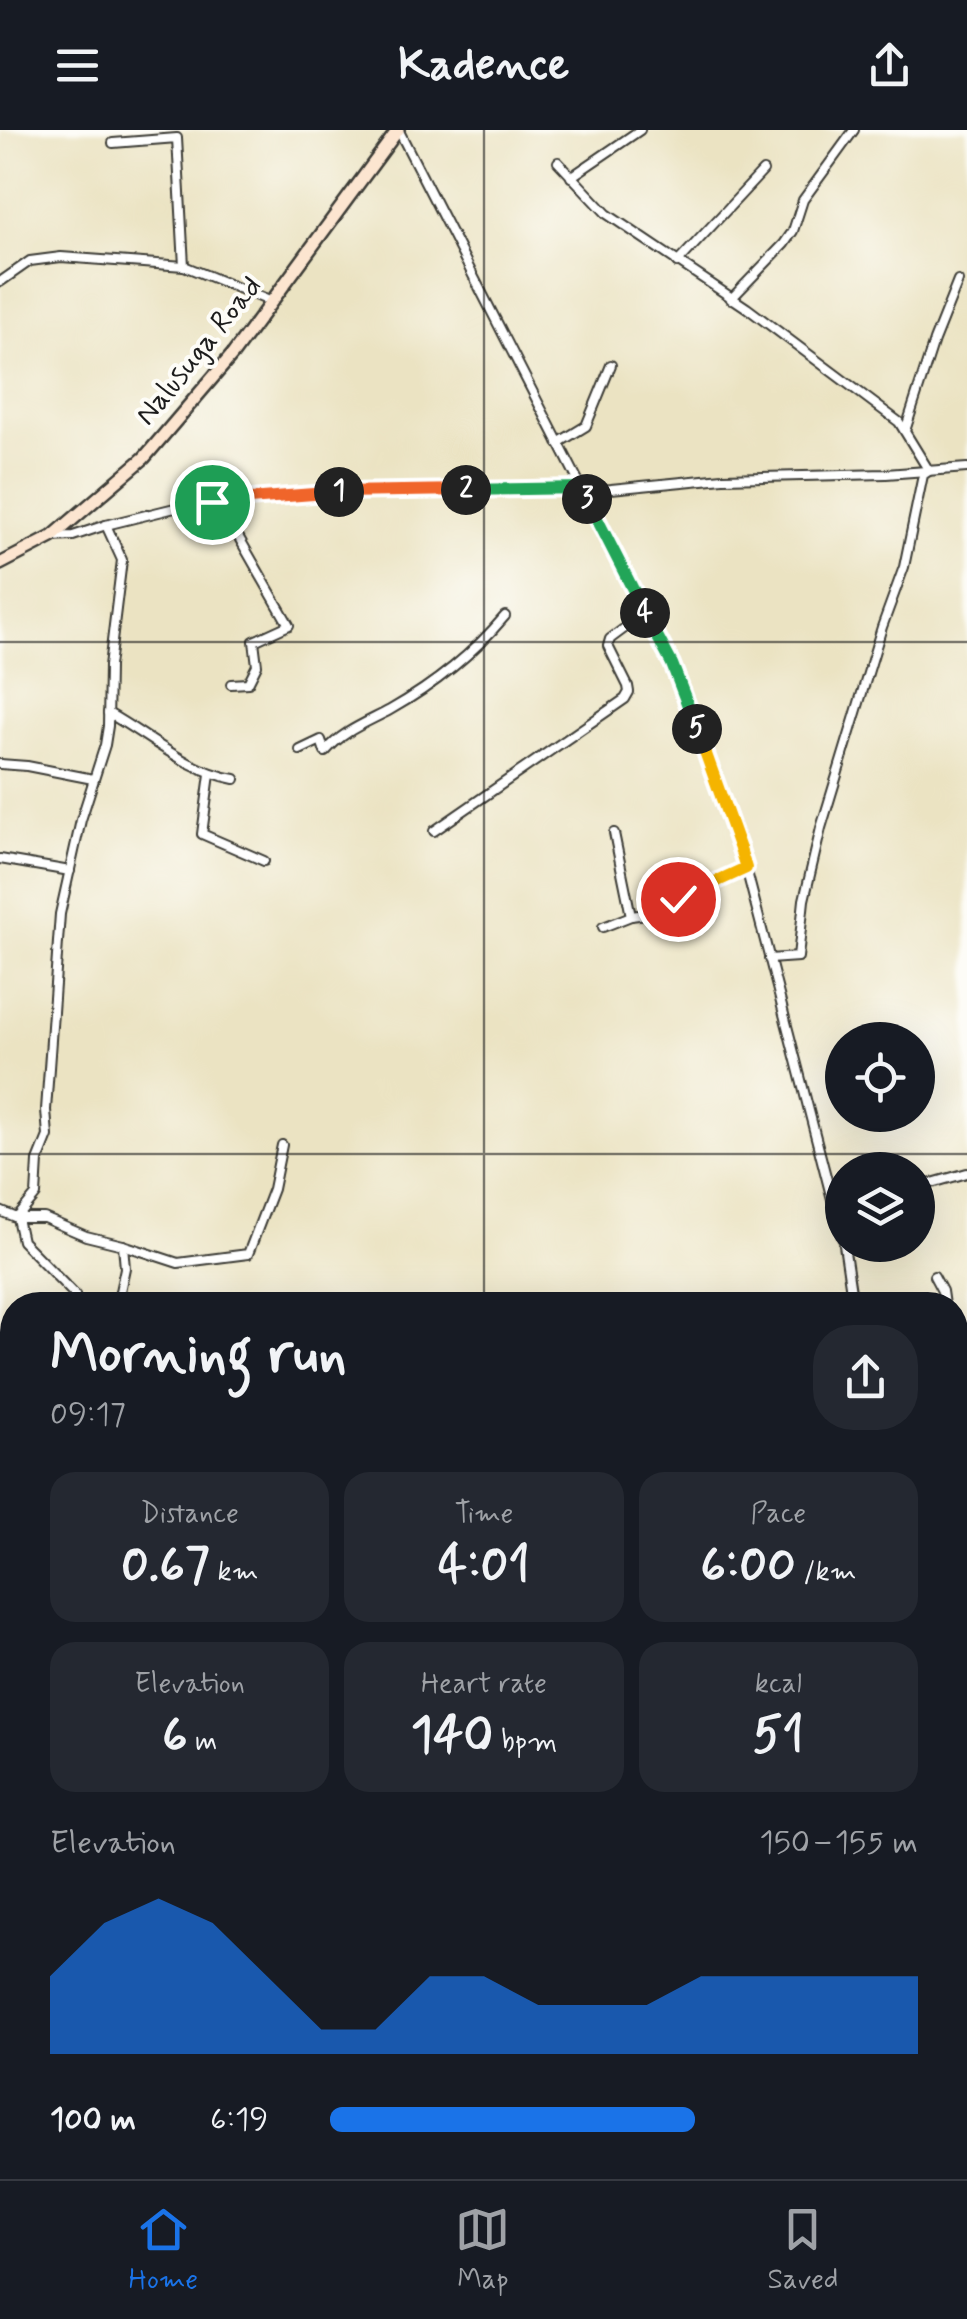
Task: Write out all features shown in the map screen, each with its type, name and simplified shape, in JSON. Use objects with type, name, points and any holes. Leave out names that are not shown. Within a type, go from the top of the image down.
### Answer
[{"type":"street","points":[[571,176],[640,130]]},
{"type":"street","points":[[731,299],[784,244],[793,231],[803,200],[854,130]]},
{"type":"street","points":[[398,131],[672,664],[738,837],[825,1172]]},
{"type":"street","name":"Nalusuga Road","points":[[0,564],[52,537],[144,458],[233,354],[398,131]]},
{"type":"street","points":[[113,143],[177,138],[184,266]]},
{"type":"street","points":[[558,162],[607,214],[884,411],[905,431],[928,471]]},
{"type":"street","points":[[677,263],[763,172]]},
{"type":"street","points":[[0,282],[30,260],[61,257],[184,266],[272,302]]},
{"type":"street","points":[[905,431],[958,281]]},
{"type":"street","points":[[558,443],[586,426],[611,365]]},
{"type":"street","points":[[52,537],[73,536],[106,524],[212,502],[340,492],[650,486],[723,478],[967,468]]},
{"type":"street","points":[[769,959],[798,957],[804,900],[821,828],[882,627],[904,568],[928,471]]},
{"type":"street","points":[[212,502],[238,536],[289,625],[254,641],[257,665],[248,683],[231,684]]},
{"type":"street","points":[[17,1218],[36,1195],[38,1161],[48,1136],[46,1110],[60,914],[93,779],[105,746],[122,560],[106,524]]},
{"type":"street","points":[[434,831],[625,699],[628,686],[608,646],[610,639],[645,613]]},
{"type":"street","points":[[300,750],[321,740],[325,752],[340,735],[391,710],[450,672],[505,616]]},
{"type":"street","points":[[108,713],[147,735],[163,751],[210,774],[235,779]]},
{"type":"street","points":[[0,764],[93,779]]},
{"type":"street","points":[[210,774],[202,834],[264,861]]},
{"type":"street","points":[[614,833],[632,916]]},
{"type":"street","points":[[0,859],[70,871]]},
{"type":"street","points":[[603,927],[654,913],[746,868]]},
{"type":"street","points":[[0,1212],[17,1218],[44,1218],[86,1236],[178,1264],[248,1254],[274,1189],[282,1145]]},
{"type":"street","points":[[935,1182],[967,1174]]},
{"type":"street","points":[[17,1218],[22,1242],[71,1292]]},
{"type":"street","points":[[120,1292],[125,1268],[123,1245]]},
{"type":"street","points":[[846,1262],[851,1292]]},
{"type":"street","points":[[934,1276],[942,1292]]},
{"type":"route","points":[[212,502],[340,492],[581,488],[672,664],[738,837],[746,868],[678,899]]}]
